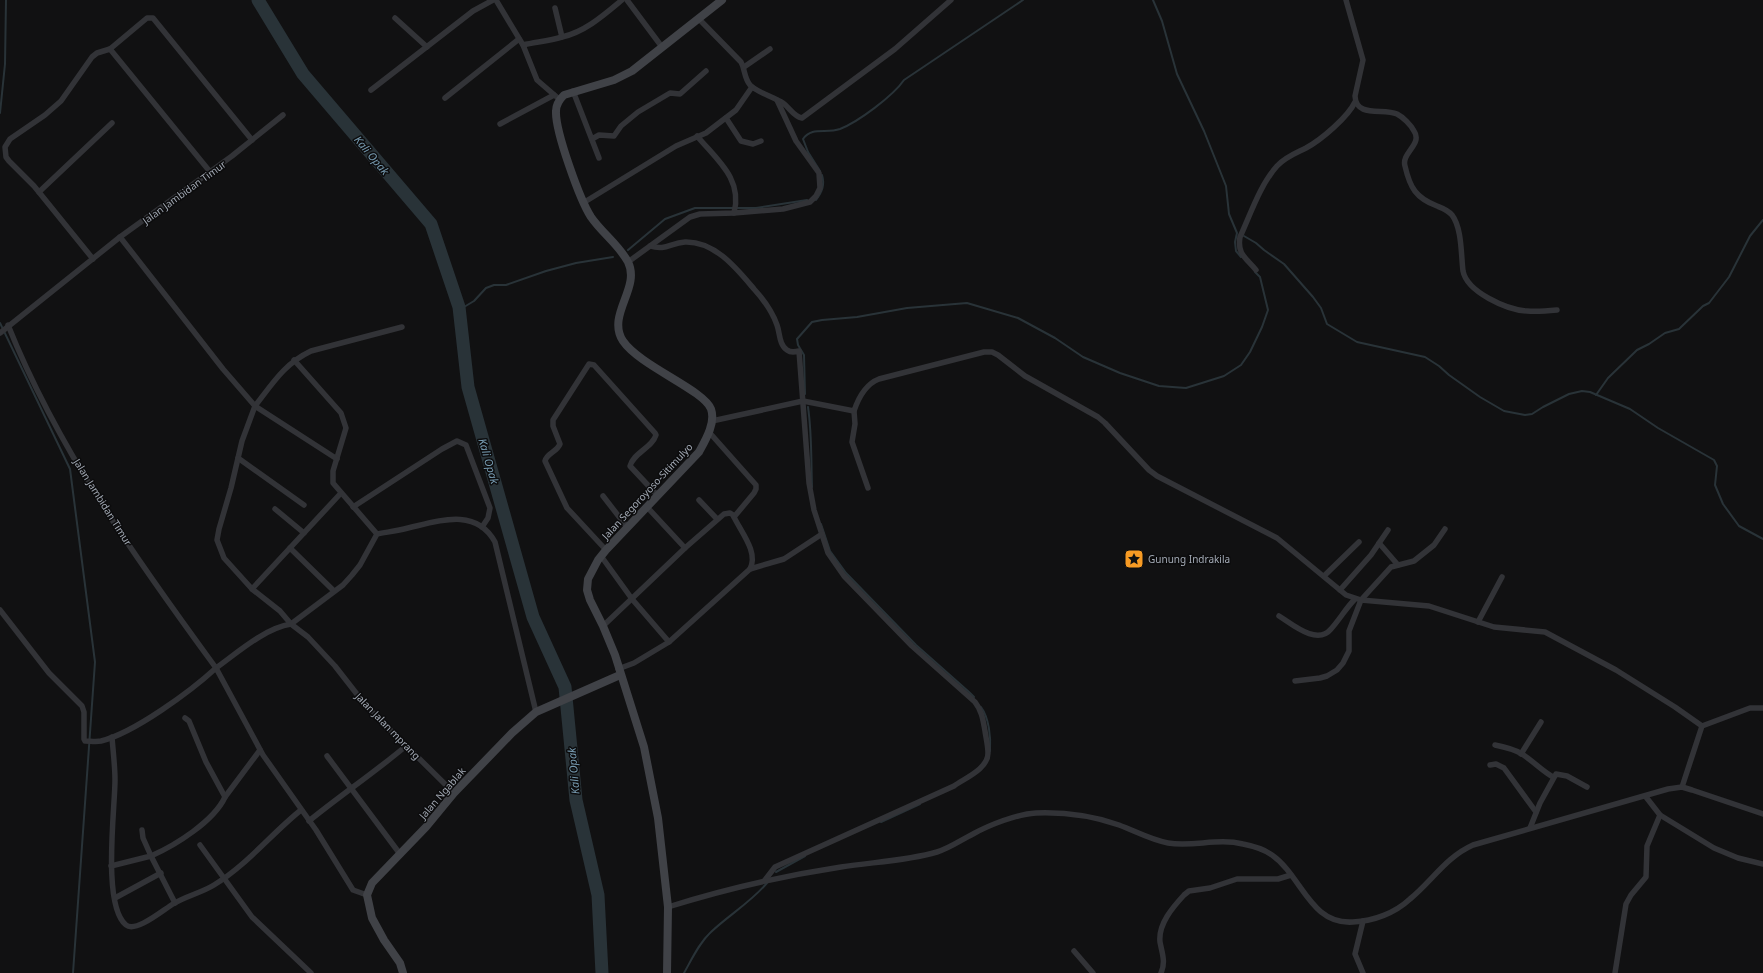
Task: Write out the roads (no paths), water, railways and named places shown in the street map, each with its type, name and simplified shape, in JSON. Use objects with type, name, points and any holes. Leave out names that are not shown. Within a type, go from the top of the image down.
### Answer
[{"type":"main road","points":[[712,421],[712,410],[707,403],[697,394],[654,368],[624,341],[620,333],[618,321],[630,280],[631,270],[628,262],[621,252],[599,228],[583,203],[572,174],[557,122],[556,112],[557,97],[620,77],[632,71],[722,0]]},
{"type":"main road","name":"Jalan Segoroyoso-Sitimulyo","points":[[667,973],[668,907],[658,818],[644,747],[634,712],[604,626],[590,600],[587,590],[588,579],[603,553],[699,452],[709,432],[712,421]]},
{"type":"main road","name":"Jalan Ngablak","points":[[367,895],[368,890],[374,880],[426,827],[454,792],[512,733],[536,712],[588,690],[619,672]]},
{"type":"main road","points":[[367,895],[368,905],[376,928],[400,964],[403,973]]},
{"type":"street","points":[[371,90],[473,10],[493,0]]},
{"type":"street","points":[[496,0],[523,45],[537,80],[557,97],[500,124]]},
{"type":"street","points":[[627,0],[662,47]]},
{"type":"street","points":[[699,19],[741,62],[744,67],[746,78],[752,87],[785,104],[797,117],[802,118],[807,116],[895,49],[951,0]]},
{"type":"street","points":[[1256,270],[1241,253],[1238,246],[1240,237],[1268,178],[1288,157],[1307,147],[1346,117],[1355,102],[1363,60],[1346,0]]},
{"type":"street","points":[[523,45],[574,33],[602,17],[620,1]]},
{"type":"street","points":[[555,8],[562,37]]},
{"type":"street","points":[[93,259],[39,192],[6,157],[5,147],[10,139],[49,112],[68,92],[92,57],[97,53],[110,49],[148,18],[153,18],[252,140]]},
{"type":"street","points":[[395,18],[427,47]]},
{"type":"street","points":[[445,98],[519,39]]},
{"type":"street","points":[[110,49],[211,173]]},
{"type":"street","points":[[744,67],[770,49]]},
{"type":"street","points":[[592,139],[599,135],[614,136],[631,118],[670,93],[680,94],[706,71]]},
{"type":"street","points":[[583,203],[676,146],[706,133],[738,108],[752,87]]},
{"type":"street","points":[[573,91],[599,158]]},
{"type":"street","points":[[628,262],[690,218],[700,214],[783,209],[810,202],[816,196],[820,188],[818,173],[796,141],[777,100]]},
{"type":"street","points":[[1355,102],[1358,107],[1363,110],[1397,114],[1414,131],[1417,137],[1406,157],[1404,165],[1414,192],[1426,202],[1446,210],[1455,219],[1458,227],[1464,273],[1467,281],[1485,296],[1509,308],[1528,312],[1557,310]]},
{"type":"street","name":"Jalan Jambidan Timur","points":[[283,115],[211,173],[120,237],[7,327],[37,390],[79,465],[158,589],[216,668],[260,750],[301,810],[321,836],[353,890],[367,895]]},
{"type":"street","points":[[726,118],[741,141],[753,144],[761,141]]},
{"type":"street","points":[[39,192],[112,123]]},
{"type":"street","points":[[697,136],[730,175],[736,193],[734,212]]},
{"type":"street","points":[[0,159],[6,157]]},
{"type":"street","points":[[120,237],[223,369],[255,406],[337,460]]},
{"type":"street","points":[[650,246],[663,249],[687,242],[715,251],[732,264],[769,307],[784,347],[787,350],[794,352],[799,351],[809,483],[814,510],[828,553],[844,576],[912,646],[979,707],[983,719],[988,753],[983,765],[978,770],[954,786],[775,867],[765,880]]},
{"type":"street","points":[[0,333],[7,327]]},
{"type":"street","name":"Jalan Jalan mprang","points":[[402,327],[311,351],[286,366],[255,406],[246,426],[217,540],[224,558],[252,589],[280,611],[291,624],[308,637],[367,707],[454,792]]},
{"type":"street","points":[[868,488],[852,442],[852,435],[855,424],[854,411],[856,404],[869,385],[878,378],[984,352],[992,352],[1004,359],[1025,376],[1101,420],[1149,470],[1157,476],[1277,538],[1340,590],[1358,599],[1423,605],[1494,627],[1537,630],[1552,634],[1653,692],[1702,726]]},
{"type":"street","points":[[294,360],[341,414],[345,421],[345,435],[332,477],[341,493],[377,534]]},
{"type":"street","points":[[658,496],[630,466],[633,460],[653,441],[656,435],[655,433],[594,365],[589,364],[553,420],[553,426],[560,444],[557,449],[547,456],[545,461],[567,508],[603,553],[632,599],[668,642]]},
{"type":"street","points":[[712,421],[803,401],[854,411]]},
{"type":"street","points":[[709,432],[756,485],[754,493],[734,517]]},
{"type":"street","points":[[353,507],[442,448],[457,441],[466,445],[490,508],[488,518],[482,526]]},
{"type":"street","points":[[238,458],[304,504]]},
{"type":"street","points":[[252,589],[341,493]]},
{"type":"street","points":[[603,496],[627,527]]},
{"type":"street","points":[[698,500],[717,519]]},
{"type":"street","points":[[647,507],[685,548]]},
{"type":"street","points":[[275,509],[304,533]]},
{"type":"street","points":[[604,626],[685,548],[727,512],[734,517],[752,554],[752,564],[750,569]]},
{"type":"street","points":[[377,534],[448,519],[469,521],[482,526],[488,531],[495,542],[536,712]]},
{"type":"street","points":[[1279,616],[1302,631],[1314,636],[1322,636],[1330,630],[1343,611],[1358,599],[1391,567],[1414,561],[1434,545],[1445,529]]},
{"type":"street","points":[[1340,590],[1360,568],[1388,530]]},
{"type":"street","points":[[0,610],[49,673],[82,706],[84,712],[84,739],[88,741],[99,741],[112,737],[165,706],[199,684],[216,668],[270,632],[283,625],[291,624],[352,576],[360,565],[377,534]]},
{"type":"street","points":[[619,672],[668,642],[750,569],[784,559],[822,534]]},
{"type":"street","points":[[1324,576],[1359,542]]},
{"type":"street","points":[[1379,543],[1398,565]]},
{"type":"street","points":[[290,548],[334,591]]},
{"type":"street","points":[[1478,622],[1502,577]]},
{"type":"street","points":[[1295,681],[1327,676],[1337,670],[1343,663],[1349,651],[1349,631],[1358,599]]},
{"type":"street","points":[[1702,726],[1745,710],[1763,708]]},
{"type":"street","points":[[185,718],[189,721],[206,762],[224,797]]},
{"type":"street","points":[[1521,754],[1541,722]]},
{"type":"street","points":[[1682,787],[1702,726]]},
{"type":"street","points":[[112,737],[115,777],[111,866],[115,898],[121,919],[125,925],[129,927],[139,926],[175,903],[214,885],[244,862],[283,824],[301,810]]},
{"type":"street","points":[[1495,745],[1511,749],[1521,754],[1540,770],[1553,777]]},
{"type":"street","points":[[309,821],[370,776],[406,746]]},
{"type":"street","points":[[111,866],[151,856],[178,842],[218,809],[224,797],[260,750]]},
{"type":"street","points":[[327,756],[400,854]]},
{"type":"street","points":[[1490,765],[1496,764],[1504,768],[1536,812]]},
{"type":"street","points":[[1530,828],[1536,812],[1553,777],[1556,774],[1561,774],[1587,787]]},
{"type":"street","points":[[668,907],[722,890],[765,880],[841,867],[915,857],[939,851],[974,833],[1020,816],[1032,813],[1057,812],[1117,824],[1167,843],[1178,844],[1223,841],[1256,847],[1271,854],[1291,875],[1315,908],[1326,916],[1335,920],[1351,922],[1363,921],[1389,913],[1408,901],[1442,866],[1462,850],[1484,841],[1646,797],[1668,789],[1682,787],[1763,814]]},
{"type":"street","points":[[1646,797],[1660,815],[1714,848],[1738,858],[1763,864]]},
{"type":"street","points":[[1615,973],[1626,904],[1631,895],[1646,877],[1647,846],[1660,815]]},
{"type":"street","points":[[142,830],[143,838],[151,856],[175,903]]},
{"type":"street","points":[[200,845],[252,917],[312,973]]},
{"type":"street","points":[[115,898],[161,873]]},
{"type":"street","points":[[1161,973],[1164,962],[1160,940],[1162,926],[1184,895],[1189,892],[1210,888],[1237,879],[1278,879],[1291,875]]},
{"type":"street","points":[[1363,921],[1355,954],[1363,973]]},
{"type":"street","points":[[1074,951],[1093,973]]},
{"type":"waterway","points":[[0,113],[5,64],[6,0]]},
{"type":"waterway","name":"Kali Opak","points":[[258,0],[303,74],[431,224],[459,307],[468,387],[533,617],[565,687],[576,800],[598,895],[602,973]]},
{"type":"waterway","points":[[820,171],[808,152],[803,139],[807,135],[815,131],[840,129],[856,121],[884,101],[904,80],[1023,0]]},
{"type":"waterway","points":[[1153,0],[1162,21],[1177,74],[1204,131],[1226,186],[1229,214],[1237,233],[1235,242],[1236,251],[1241,257]]},
{"type":"waterway","points":[[816,200],[822,188],[822,175]]},
{"type":"waterway","points":[[628,250],[665,219],[695,208],[756,208],[807,200]]},
{"type":"waterway","points":[[1596,395],[1608,378],[1637,350],[1665,333],[1679,329],[1703,306],[1709,303],[1729,277],[1750,236],[1763,220]]},
{"type":"waterway","points":[[1244,236],[1284,264],[1321,308],[1327,324],[1357,342],[1425,357],[1480,397],[1504,411],[1525,415],[1532,414],[1569,394],[1582,391],[1590,392],[1630,409],[1658,428],[1714,460],[1717,466],[1715,485],[1723,504],[1739,526],[1763,539]]},
{"type":"waterway","points":[[459,310],[474,301],[486,288],[494,285],[506,285],[546,271],[576,263],[613,257]]},
{"type":"waterway","points":[[805,394],[804,355],[798,345],[797,339],[812,322],[857,317],[907,308],[967,303],[1018,318],[1055,338],[1083,357],[1120,373],[1159,386],[1186,388],[1224,376],[1241,365],[1250,352],[1268,310],[1260,277],[1255,272]]},
{"type":"waterway","points":[[0,323],[70,469],[95,662],[73,973]]},
{"type":"waterway","points":[[808,407],[811,437],[812,487]]},
{"type":"waterway","points":[[821,524],[830,551],[846,573],[916,645],[974,697]]},
{"type":"waterway","points":[[981,707],[984,711],[989,728],[990,751]]},
{"type":"waterway","points":[[881,822],[920,804]]},
{"type":"waterway","points":[[776,872],[805,856]]},
{"type":"waterway","points":[[684,973],[696,951],[707,936],[761,890],[767,883]]},
{"type":"place","name":"Gunung Indrakila","points":[[1134,559]]}]
